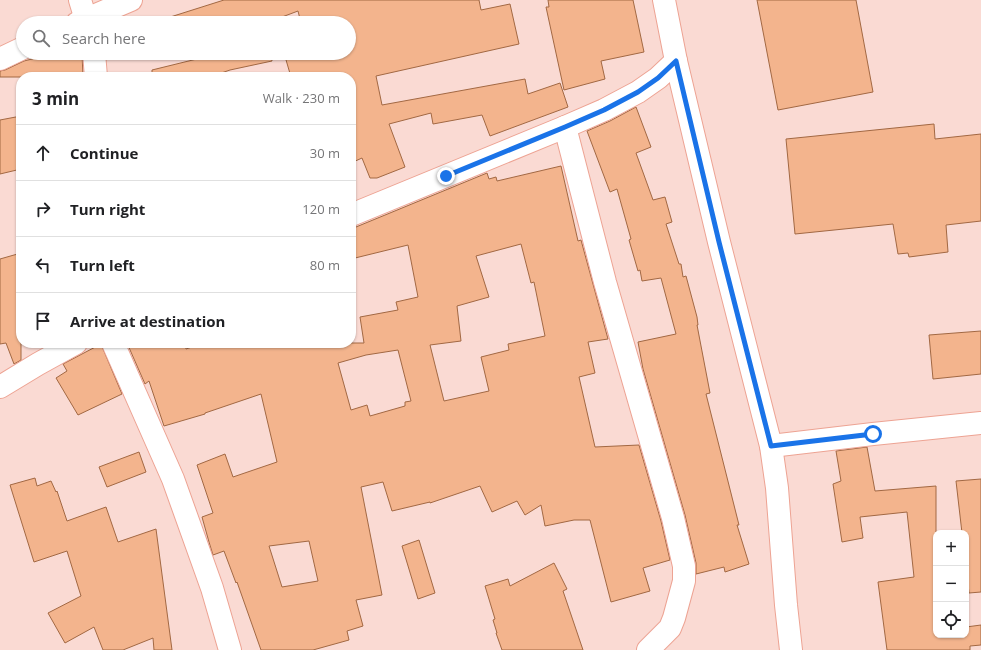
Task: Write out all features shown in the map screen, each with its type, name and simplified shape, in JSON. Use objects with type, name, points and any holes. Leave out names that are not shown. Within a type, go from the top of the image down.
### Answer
[{"type":"street","points":[[83,16],[131,0]]},
{"type":"street","points":[[664,0],[676,61],[719,242],[771,446],[777,488],[791,650]]},
{"type":"street","points":[[0,59],[16,51]]},
{"type":"street","points":[[95,60],[96,72]]},
{"type":"street","points":[[356,212],[604,110],[638,92],[658,78],[676,61]]},
{"type":"street","points":[[565,127],[605,282],[673,518],[684,566],[684,581],[670,628],[648,650]]},
{"type":"street","points":[[0,387],[67,348]]},
{"type":"street","points":[[115,348],[173,479],[212,588],[230,650]]},
{"type":"street","points":[[771,446],[981,423]]},
{"type":"building","points":[[224,0],[479,0],[481,10],[510,4],[519,44],[376,76],[382,105],[525,79],[528,94],[560,83],[568,107],[490,136],[482,115],[433,124],[431,113],[389,124],[405,167],[377,178],[370,178],[362,158],[356,161],[356,72],[290,72],[286,60],[356,60],[356,16],[299,16],[298,11],[285,16],[173,16]]},
{"type":"building","points":[[548,0],[633,0],[644,52],[601,61],[605,79],[564,90],[546,7],[549,7]]},
{"type":"building","points":[[757,0],[856,0],[873,92],[778,110]]},
{"type":"building","points":[[82,60],[83,72],[16,72],[16,77],[0,77],[0,71],[24,61]]},
{"type":"building","points":[[193,60],[272,61],[224,72],[152,72],[152,70]]},
{"type":"building","points":[[636,107],[651,147],[636,153],[653,200],[665,197],[672,222],[666,224],[679,264],[681,264],[683,277],[686,276],[697,317],[697,325],[710,393],[706,394],[739,525],[737,525],[749,564],[725,572],[724,567],[696,574],[696,563],[685,515],[643,369],[638,342],[676,334],[661,278],[642,281],[640,270],[638,271],[629,240],[631,239],[617,189],[610,192],[587,131]]},
{"type":"building","points":[[16,117],[16,170],[0,174],[0,120]]},
{"type":"building","points":[[934,124],[935,139],[981,134],[981,221],[946,225],[948,252],[909,257],[908,253],[898,254],[893,224],[795,234],[786,139]]},
{"type":"building","points":[[561,166],[578,241],[581,240],[608,339],[588,342],[595,373],[579,377],[595,447],[639,445],[661,521],[670,560],[643,568],[650,591],[611,602],[590,520],[574,520],[545,526],[541,505],[525,515],[517,501],[492,512],[480,486],[430,503],[392,511],[383,482],[361,487],[382,595],[356,600],[363,626],[347,631],[349,640],[313,650],[261,650],[237,582],[236,583],[224,551],[213,555],[202,517],[213,513],[197,465],[225,454],[233,477],[277,462],[261,394],[205,414],[164,426],[149,381],[145,384],[129,348],[356,348],[356,343],[364,343],[360,317],[398,310],[396,302],[418,297],[408,245],[356,258],[356,227],[487,173],[489,179],[496,177],[497,181]],"holes":[[[521,244],[531,283],[534,282],[545,336],[508,344],[509,350],[481,357],[489,391],[444,401],[430,345],[461,341],[457,306],[489,297],[476,256]],[[398,350],[411,401],[405,402],[405,406],[370,416],[367,405],[351,410],[338,363],[366,355]],[[309,541],[318,581],[282,587],[269,546]]]},
{"type":"building","points":[[16,254],[16,348],[21,348],[21,360],[14,364],[6,343],[0,344],[0,259]]},
{"type":"building","points":[[981,331],[981,374],[933,379],[929,335]]},
{"type":"building","points":[[93,348],[103,348],[122,394],[78,415],[56,378],[67,371],[63,364]]},
{"type":"building","points":[[867,447],[875,491],[936,486],[936,530],[933,530],[933,638],[969,638],[969,627],[981,625],[981,645],[970,646],[970,650],[887,650],[878,582],[914,577],[907,512],[860,517],[863,538],[842,542],[833,484],[841,481],[836,451]]},
{"type":"building","points":[[139,452],[146,472],[107,487],[99,467]]},
{"type":"building","points":[[35,478],[37,486],[51,481],[56,492],[57,491],[67,521],[106,507],[118,542],[156,529],[172,650],[154,650],[153,638],[123,650],[103,650],[94,627],[65,643],[48,613],[81,596],[67,551],[34,562],[10,485]]},
{"type":"building","points":[[981,479],[981,592],[969,593],[969,530],[962,530],[956,481]]},
{"type":"building","points":[[419,540],[435,593],[418,599],[402,546]]},
{"type":"building","points":[[554,563],[567,589],[563,591],[583,650],[502,650],[496,633],[493,620],[495,619],[485,586],[508,579],[510,586]]},
{"type":"route","points":[[446,176],[604,110],[638,92],[658,78],[676,61],[719,242],[771,446],[873,434]]}]
